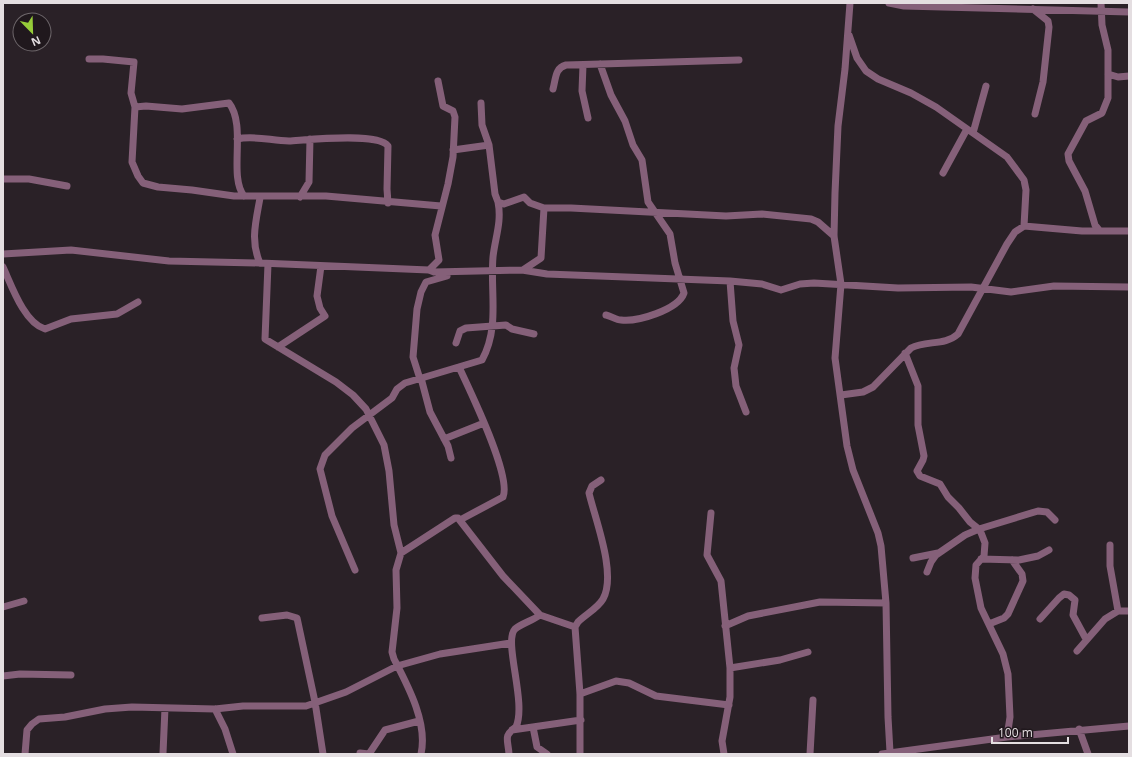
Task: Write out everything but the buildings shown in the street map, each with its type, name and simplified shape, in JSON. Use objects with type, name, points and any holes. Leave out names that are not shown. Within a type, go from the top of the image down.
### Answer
[{"type":"street","points":[[850,3],[838,126],[834,236],[841,284],[835,358],[845,434],[853,470],[880,540],[886,603],[890,752]]},
{"type":"street","points":[[889,3],[904,6],[923,5],[1129,12]]},
{"type":"street","points":[[1099,230],[1095,225],[1085,191],[1074,174],[1068,154],[1086,121],[1102,113],[1108,98],[1108,50],[1102,25],[1101,3]]},
{"type":"street","points":[[1033,9],[1048,21],[1049,27],[1043,82],[1035,114]]},
{"type":"street","points":[[848,31],[857,58],[866,71],[878,79],[912,93],[936,107],[1007,157],[1024,180],[1026,190],[1024,226]]},
{"type":"street","points":[[89,59],[134,62],[132,93],[135,107],[132,162],[138,176],[143,182],[158,187],[234,196],[260,198],[326,196],[388,203],[441,206]]},
{"type":"street","points":[[553,88],[557,71],[560,66],[739,60]]},
{"type":"street","points":[[600,64],[611,95],[626,121],[633,145],[642,160],[647,198],[662,225],[670,234],[673,244],[674,263],[684,293],[682,298],[665,311],[622,320],[606,315]]},
{"type":"street","points":[[583,65],[582,91],[588,118]]},
{"type":"street","points":[[1108,74],[1118,77],[1129,76]]},
{"type":"street","points":[[429,270],[439,260],[435,236],[441,206],[448,184],[454,150],[455,113],[451,109],[443,106],[438,81]]},
{"type":"street","points":[[943,173],[970,131],[986,86]]},
{"type":"street","points":[[135,107],[146,106],[182,109],[229,103],[234,112],[237,139],[238,183],[244,196]]},
{"type":"street","points":[[354,570],[332,516],[320,469],[324,455],[352,428],[392,398],[399,386],[482,360],[489,344],[492,326],[494,273],[493,258],[500,219],[498,202],[494,194],[489,145],[482,125],[481,103]]},
{"type":"street","points":[[237,139],[245,137],[288,141],[340,137],[380,140],[388,146],[386,189],[388,203]]},
{"type":"street","points":[[300,196],[308,182],[310,139]]},
{"type":"street","points":[[454,150],[489,145]]},
{"type":"street","points":[[3,179],[29,179],[67,186]]},
{"type":"street","points":[[260,198],[254,238],[254,250],[264,263],[264,339],[336,382],[360,401],[379,434],[386,455],[394,524],[401,553],[396,570],[397,608],[392,652],[397,666],[412,694],[423,738],[421,754]]},
{"type":"street","points":[[498,202],[504,204],[524,198],[530,203],[544,208],[726,216],[762,214],[811,219],[818,222],[834,236]]},
{"type":"street","points":[[522,270],[541,258],[544,208]]},
{"type":"street","points":[[841,395],[863,392],[873,387],[905,353],[917,345],[952,339],[965,324],[975,302],[1015,232],[1024,226],[1082,231],[1129,231]]},
{"type":"street","points":[[3,254],[71,250],[169,261],[264,263],[429,270],[434,272],[494,273]]},
{"type":"street","points":[[278,348],[292,337],[326,316],[320,308],[317,296],[320,266]]},
{"type":"street","points":[[3,267],[28,316],[36,325],[45,329],[71,319],[117,314],[138,302]]},
{"type":"street","points":[[450,458],[444,439],[430,412],[413,357],[417,309],[421,292],[426,282],[444,276],[522,270],[547,274],[680,278],[757,283],[781,290],[807,283],[898,288],[963,287],[1011,292],[1054,286],[1129,287]]},
{"type":"street","points":[[730,281],[733,321],[739,345],[734,368],[736,386],[746,412]]},
{"type":"street","points":[[456,343],[462,329],[508,325],[512,329],[534,334]]},
{"type":"street","points":[[905,353],[918,386],[918,425],[924,456],[917,471],[918,474],[940,484],[948,497],[982,533],[986,549],[976,566],[975,578],[981,608],[1003,654],[1008,674],[1010,710],[1007,737]]},
{"type":"street","points":[[459,367],[484,423],[502,474],[505,492],[503,497],[460,520]]},
{"type":"street","points":[[444,439],[484,423]]},
{"type":"street","points":[[580,754],[581,720],[576,627],[578,622],[603,600],[605,593],[607,568],[602,541],[589,493],[592,486],[601,480]]},
{"type":"street","points":[[927,572],[933,559],[940,552],[965,535],[979,529],[1038,510],[1047,512],[1055,520]]},
{"type":"street","points":[[711,513],[707,555],[720,581],[730,668],[729,705],[722,741],[724,754]]},
{"type":"street","points":[[401,553],[446,522],[455,518],[460,520],[503,576],[540,615],[576,627]]},
{"type":"street","points":[[1110,545],[1109,560],[1118,611]]},
{"type":"street","points":[[981,559],[1012,560],[1028,558],[1049,550]]},
{"type":"street","points":[[912,558],[940,552]]},
{"type":"street","points":[[989,624],[1004,618],[1008,614],[1023,581],[1023,576],[1012,560]]},
{"type":"street","points":[[1040,618],[1064,594],[1070,595],[1075,600],[1073,615],[1086,639]]},
{"type":"street","points":[[3,607],[24,601]]},
{"type":"street","points":[[725,626],[748,616],[820,602],[886,603]]},
{"type":"street","points":[[1077,651],[1105,619],[1118,611],[1129,611]]},
{"type":"street","points":[[262,618],[287,615],[296,618],[315,705],[323,754]]},
{"type":"street","points":[[509,754],[507,735],[509,731],[512,730],[518,723],[519,694],[510,643],[515,629],[540,615]]},
{"type":"street","points":[[25,754],[27,730],[39,719],[65,717],[105,709],[132,707],[215,710],[243,706],[315,705],[346,692],[397,666],[440,654],[510,643]]},
{"type":"street","points":[[730,668],[780,660],[808,652]]},
{"type":"street","points":[[3,676],[20,674],[71,675]]},
{"type":"street","points":[[580,694],[616,681],[629,683],[656,696],[729,705]]},
{"type":"street","points":[[810,754],[813,700]]},
{"type":"street","points":[[163,753],[165,708]]},
{"type":"street","points":[[215,710],[225,729],[233,754]]},
{"type":"street","points":[[512,730],[581,720]]},
{"type":"street","points":[[360,753],[369,754],[385,730],[419,721]]},
{"type":"street","points":[[882,754],[890,752],[932,751],[1007,737],[1079,729],[1129,726]]},
{"type":"street","points":[[533,727],[537,747],[547,754]]},
{"type":"street","points":[[1079,729],[1088,754]]}]
